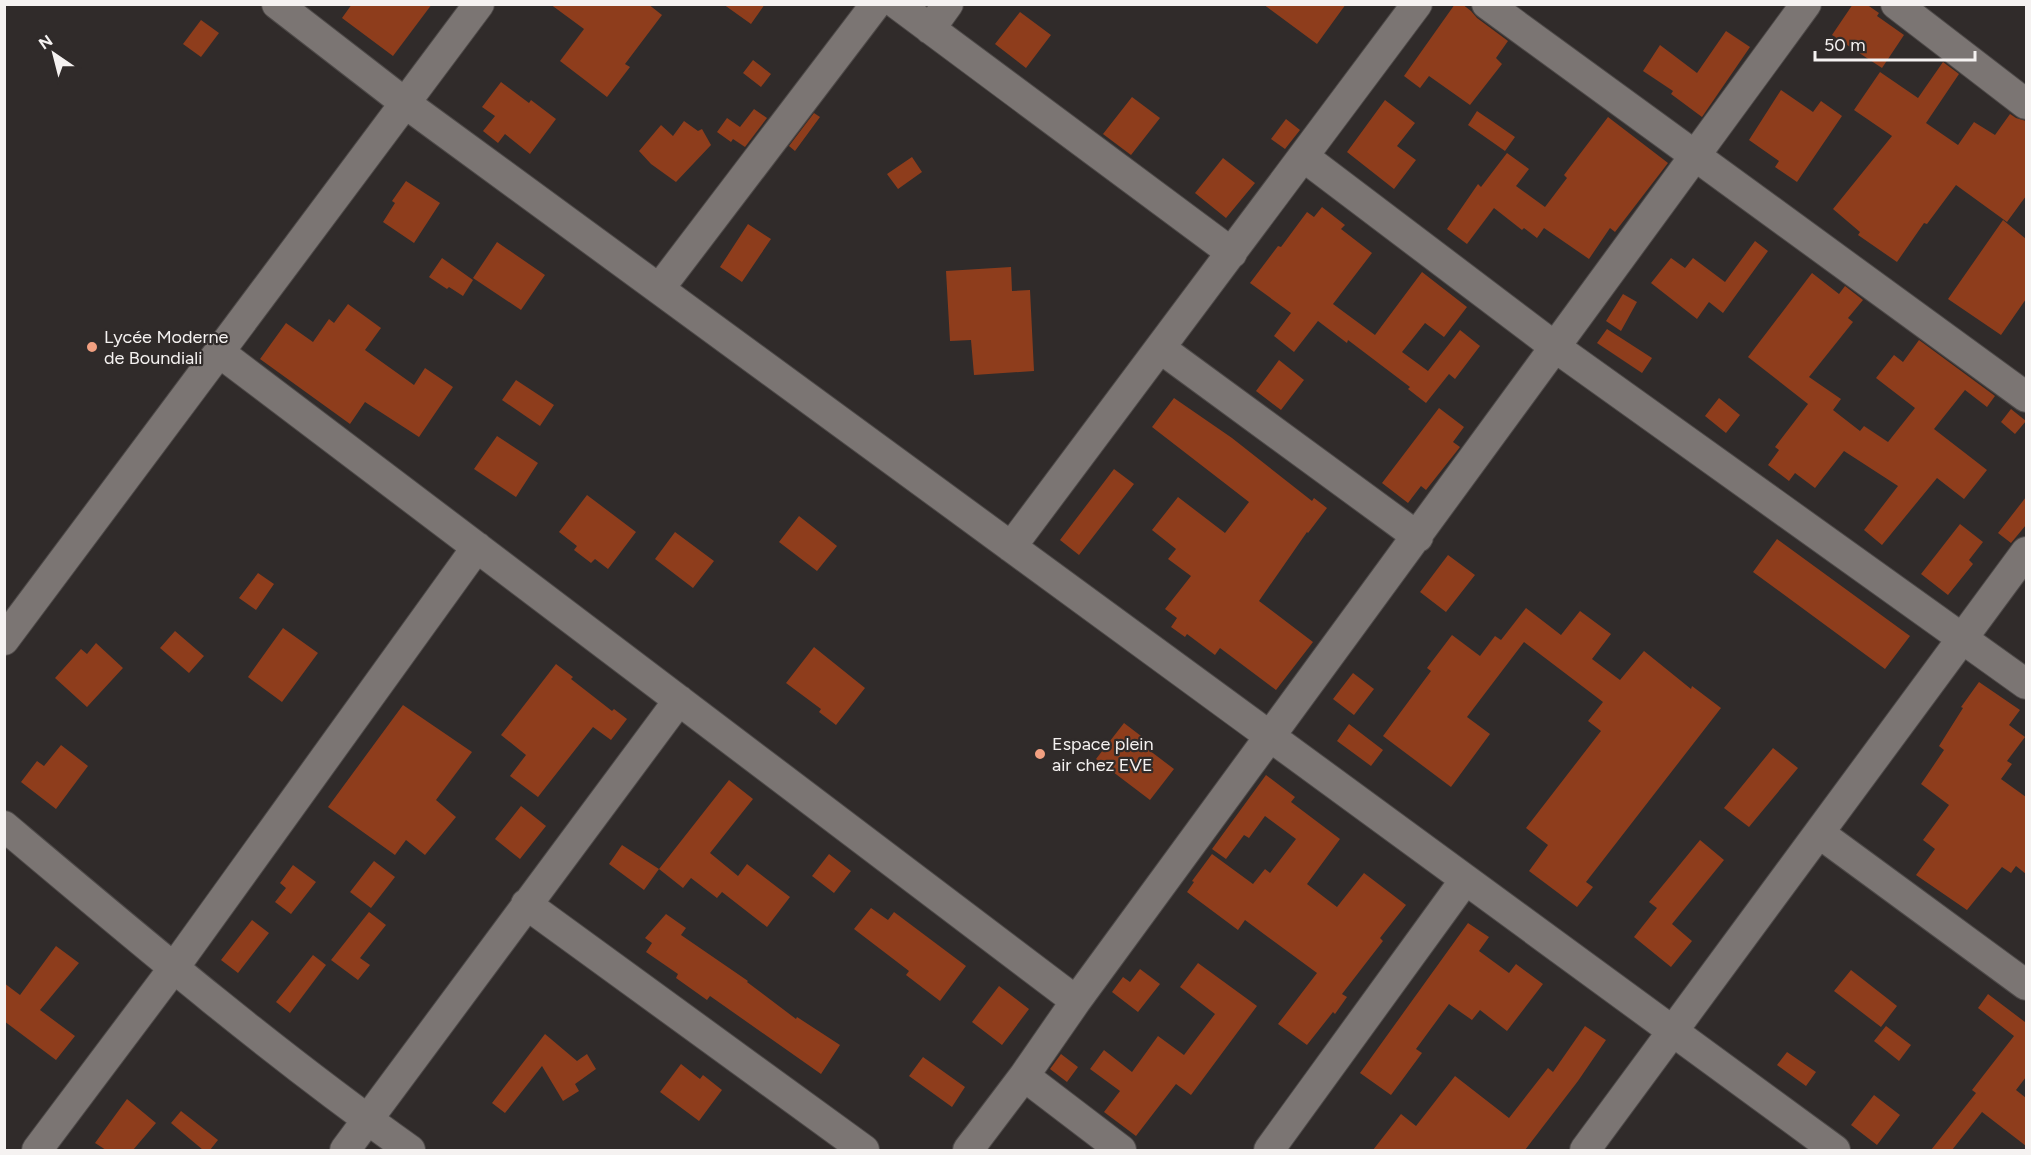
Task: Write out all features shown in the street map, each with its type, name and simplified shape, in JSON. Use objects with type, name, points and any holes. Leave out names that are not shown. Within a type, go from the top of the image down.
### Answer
[{"type":"street","points":[[277,4],[405,103],[1835,1150]]},
{"type":"street","points":[[4,640],[479,4]]},
{"type":"street","points":[[659,289],[876,4]]},
{"type":"street","points":[[897,4],[1232,253]]},
{"type":"street","points":[[930,29],[948,4]]},
{"type":"street","points":[[1011,547],[1418,4]]},
{"type":"street","points":[[1487,4],[2026,397]]},
{"type":"street","points":[[968,1150],[1806,4]]},
{"type":"street","points":[[1896,4],[2026,104]]},
{"type":"street","points":[[1304,157],[1555,347],[2026,684]]},
{"type":"street","points":[[1160,348],[1418,537]]},
{"type":"street","points":[[219,352],[1076,1001]]},
{"type":"street","points":[[38,1150],[173,969],[477,547]]},
{"type":"street","points":[[1585,1150],[2026,552]]},
{"type":"street","points":[[345,1150],[679,700]]},
{"type":"street","points":[[4,826],[173,969],[367,1120],[410,1150]]},
{"type":"street","points":[[1819,833],[2026,985]]},
{"type":"street","points":[[1269,1150],[1465,880]]},
{"type":"street","points":[[526,904],[864,1150]]},
{"type":"street","points":[[1024,1076],[1121,1150]]},
{"type":"building","points":[[352,4],[432,4],[393,56],[342,18]]},
{"type":"building","points":[[550,4],[648,4],[662,15],[625,64],[630,67],[607,97],[560,61],[584,29]]},
{"type":"building","points":[[723,4],[765,4],[751,24]]},
{"type":"building","points":[[1263,4],[1346,4],[1317,44]]},
{"type":"building","points":[[1455,4],[1462,4],[1508,41],[1496,58],[1502,64],[1470,105],[1429,76],[1420,88],[1404,76]]},
{"type":"building","points":[[1853,4],[1866,4],[1879,13],[1877,16],[1904,35],[1882,68],[1832,35]]},
{"type":"building","points":[[1020,12],[1051,35],[1026,68],[995,44]]},
{"type":"building","points":[[201,20],[219,33],[201,57],[183,44]]},
{"type":"building","points":[[1726,31],[1750,47],[1702,117],[1671,94],[1673,91],[1643,71],[1660,45],[1697,73]]},
{"type":"building","points":[[753,60],[771,74],[761,87],[743,73]]},
{"type":"building","points":[[1943,62],[1959,74],[1926,123],[1958,145],[1974,122],[1995,135],[2010,114],[2026,121],[2026,196],[2007,222],[1956,185],[1927,224],[1924,223],[1897,262],[1858,235],[1860,232],[1833,209],[1892,136],[1854,110],[1880,72],[1918,98]]},
{"type":"building","points":[[501,82],[529,103],[531,100],[556,119],[530,154],[505,134],[498,143],[483,131],[495,116],[482,107]]},
{"type":"building","points":[[1781,90],[1813,112],[1821,101],[1842,116],[1797,182],[1775,167],[1779,161],[1749,140]]},
{"type":"building","points":[[1132,97],[1160,118],[1131,155],[1103,134]]},
{"type":"building","points":[[1385,100],[1415,123],[1397,146],[1416,160],[1394,189],[1347,152]]},
{"type":"building","points":[[754,109],[767,118],[745,147],[733,139],[731,142],[717,132],[727,118],[740,127]]},
{"type":"building","points":[[1477,111],[1515,137],[1505,151],[1468,125]]},
{"type":"building","points":[[814,113],[820,117],[795,151],[789,146]]},
{"type":"building","points":[[1608,117],[1668,163],[1615,232],[1610,228],[1589,259],[1544,228],[1537,238],[1524,228],[1522,230],[1494,208],[1467,244],[1447,229],[1478,184],[1481,187],[1507,153],[1529,169],[1516,186],[1545,207],[1567,178],[1564,175]]},
{"type":"building","points":[[1286,119],[1300,130],[1285,149],[1271,139]]},
{"type":"building","points":[[684,121],[698,131],[702,129],[711,145],[676,182],[651,164],[639,151],[661,125],[673,136]]},
{"type":"building","points":[[912,157],[922,172],[898,189],[887,174]]},
{"type":"building","points":[[1223,158],[1255,183],[1226,218],[1195,193]]},
{"type":"building","points":[[406,181],[440,203],[414,243],[383,222],[395,203],[392,201]]},
{"type":"building","points":[[1322,207],[1345,225],[1341,229],[1372,253],[1333,304],[1375,335],[1422,272],[1467,307],[1444,337],[1425,323],[1402,352],[1428,371],[1460,330],[1480,346],[1455,379],[1449,374],[1426,403],[1408,389],[1410,387],[1348,340],[1347,343],[1318,321],[1294,352],[1274,336],[1291,313],[1250,283],[1307,212],[1314,217]]},
{"type":"building","points":[[2003,220],[2026,239],[2026,299],[2001,335],[1948,299]]},
{"type":"building","points":[[748,224],[771,239],[742,282],[720,267]]},
{"type":"building","points":[[1755,241],[1768,251],[1723,313],[1709,302],[1697,319],[1651,283],[1671,258],[1685,268],[1693,258],[1725,282]]},
{"type":"building","points":[[497,242],[545,275],[521,310],[473,278]]},
{"type":"building","points":[[442,258],[473,280],[463,296],[429,277]]},
{"type":"building","points":[[1011,267],[1012,291],[1030,290],[1034,371],[974,375],[971,340],[950,341],[946,271]]},
{"type":"building","points":[[1812,273],[1839,294],[1845,286],[1863,300],[1848,318],[1853,322],[1809,377],[1841,399],[1833,410],[1860,431],[1864,426],[1888,442],[1915,408],[1876,378],[1894,355],[1903,362],[1919,340],[1995,396],[1987,407],[1965,390],[1934,429],[1987,470],[1964,499],[1937,478],[1882,545],[1864,530],[1898,486],[1844,451],[1815,488],[1795,473],[1789,481],[1768,465],[1779,450],[1775,447],[1808,404],[1748,357]]},
{"type":"building","points":[[1623,294],[1637,302],[1621,331],[1606,321]]},
{"type":"building","points":[[348,304],[381,328],[365,350],[414,385],[425,368],[453,387],[419,437],[365,402],[350,424],[260,359],[286,323],[313,342],[329,319],[334,323]]},
{"type":"building","points":[[1607,329],[1652,358],[1642,373],[1597,343]]},
{"type":"building","points":[[1279,360],[1304,380],[1281,410],[1256,391]]},
{"type":"building","points":[[516,380],[554,405],[540,426],[502,400]]},
{"type":"building","points":[[1174,398],[1232,438],[1312,501],[1314,498],[1327,508],[1307,532],[1259,601],[1313,642],[1276,690],[1220,648],[1215,655],[1187,634],[1185,637],[1171,627],[1177,618],[1165,609],[1191,576],[1168,559],[1176,549],[1152,530],[1178,497],[1225,533],[1249,502],[1152,427]]},
{"type":"building","points":[[1719,398],[1740,415],[1726,433],[1705,416]]},
{"type":"building","points":[[1439,408],[1464,427],[1453,442],[1460,447],[1426,490],[1421,486],[1408,503],[1382,483]]},
{"type":"building","points":[[2011,409],[2026,421],[2015,434],[2001,422]]},
{"type":"building","points":[[497,436],[538,463],[516,497],[474,469]]},
{"type":"building","points":[[1114,469],[1134,484],[1079,555],[1060,540]]},
{"type":"building","points":[[587,495],[636,532],[608,569],[595,559],[591,563],[574,550],[577,546],[559,532]]},
{"type":"building","points":[[2026,497],[2026,525],[2011,543],[1998,533]]},
{"type":"building","points":[[799,516],[837,546],[817,571],[779,542]]},
{"type":"building","points":[[1960,524],[1983,542],[1969,560],[1973,564],[1948,595],[1921,574]]},
{"type":"building","points":[[675,532],[714,561],[693,588],[655,559]]},
{"type":"building","points":[[1777,539],[1910,636],[1885,669],[1753,572]]},
{"type":"building","points":[[1448,555],[1475,575],[1446,612],[1420,592]]},
{"type":"building","points":[[258,573],[274,584],[256,610],[239,598]]},
{"type":"building","points":[[1526,608],[1561,635],[1580,611],[1611,634],[1592,659],[1620,680],[1644,651],[1691,689],[1692,686],[1721,708],[1586,882],[1593,887],[1577,907],[1529,871],[1548,845],[1526,828],[1601,731],[1588,721],[1603,702],[1524,642],[1467,717],[1490,734],[1451,787],[1383,736],[1431,671],[1427,668],[1452,635],[1480,656],[1495,636],[1501,640]]},
{"type":"building","points":[[283,628],[318,653],[282,702],[248,677]]},
{"type":"building","points":[[175,631],[204,656],[189,673],[160,648]]},
{"type":"building","points":[[96,643],[123,668],[87,707],[55,678],[81,649],[87,654]]},
{"type":"building","points":[[814,647],[865,688],[836,725],[819,712],[821,709],[786,683]]},
{"type":"building","points":[[556,664],[573,677],[571,679],[612,711],[614,709],[627,719],[611,740],[593,727],[538,797],[510,776],[526,755],[501,735]]},
{"type":"building","points":[[1353,673],[1374,689],[1354,715],[1333,699]]},
{"type":"building","points":[[1979,682],[2020,710],[2009,725],[2025,737],[2007,761],[2012,764],[2001,779],[2026,797],[2026,874],[2016,866],[2011,873],[2002,867],[1967,910],[1916,875],[1935,849],[1923,840],[1949,805],[1921,784],[1944,750],[1939,746],[1963,708],[1961,707]]},
{"type":"building","points":[[403,705],[472,752],[436,800],[456,817],[425,855],[406,840],[395,855],[328,807]]},
{"type":"building","points":[[1124,723],[1141,736],[1137,741],[1174,769],[1150,800],[1096,759]]},
{"type":"building","points":[[1349,724],[1383,750],[1371,766],[1337,741]]},
{"type":"building","points":[[61,745],[88,766],[56,809],[21,782],[37,761],[44,766]]},
{"type":"building","points":[[1773,748],[1798,768],[1749,827],[1724,808]]},
{"type":"building","points":[[1266,775],[1295,797],[1291,802],[1340,839],[1307,884],[1337,907],[1364,873],[1406,905],[1380,938],[1383,941],[1342,994],[1347,997],[1335,1014],[1333,1012],[1307,1045],[1278,1024],[1317,973],[1245,920],[1238,930],[1187,892],[1194,882],[1192,881],[1212,854],[1253,884],[1265,869],[1270,873],[1296,839],[1265,816],[1249,838],[1244,835],[1226,859],[1212,849]]},
{"type":"building","points":[[729,780],[753,799],[710,853],[738,876],[747,864],[790,897],[767,927],[722,892],[717,898],[691,878],[683,888],[659,869]]},
{"type":"building","points":[[521,806],[546,826],[520,859],[495,839]]},
{"type":"building","points":[[1700,840],[1724,860],[1672,924],[1692,941],[1671,967],[1634,937],[1657,908],[1649,902]]},
{"type":"building","points":[[622,845],[659,869],[644,890],[609,864]]},
{"type":"building","points":[[829,854],[851,871],[834,893],[812,876]]},
{"type":"building","points":[[374,861],[395,877],[371,908],[350,892]]},
{"type":"building","points":[[293,865],[316,882],[291,914],[275,902],[286,888],[280,883]]},
{"type":"building","points":[[871,908],[888,920],[894,912],[966,966],[940,1001],[906,975],[909,971],[854,929]]},
{"type":"building","points":[[369,912],[386,925],[360,958],[370,965],[358,980],[331,960]]},
{"type":"building","points":[[666,914],[686,928],[681,935],[748,981],[796,1019],[797,1017],[840,1045],[821,1074],[710,996],[707,1000],[676,978],[678,974],[646,952],[652,943],[645,938]]},
{"type":"building","points":[[252,920],[269,933],[238,973],[221,960]]},
{"type":"building","points":[[1468,923],[1489,937],[1479,951],[1509,973],[1516,964],[1543,984],[1507,1031],[1480,1010],[1472,1020],[1449,1004],[1416,1049],[1422,1053],[1391,1095],[1360,1073]]},
{"type":"building","points":[[56,946],[79,963],[40,1010],[75,1036],[56,1060],[4,1021],[4,983],[20,995]]},
{"type":"building","points":[[313,955],[326,965],[290,1013],[276,1002]]},
{"type":"building","points":[[1198,963],[1257,1006],[1191,1095],[1176,1084],[1136,1136],[1104,1112],[1120,1091],[1090,1069],[1104,1050],[1132,1072],[1158,1036],[1184,1055],[1215,1014],[1180,987]]},
{"type":"building","points":[[1140,969],[1160,984],[1138,1012],[1112,992],[1123,977],[1130,982]]},
{"type":"building","points":[[1851,970],[1897,1006],[1881,1027],[1834,991]]},
{"type":"building","points":[[999,986],[1029,1009],[1002,1045],[972,1022]]},
{"type":"building","points":[[1988,994],[2026,1021],[2026,1077],[2016,1090],[2026,1098],[2026,1146],[1982,1112],[1952,1150],[1931,1150],[1976,1093],[1972,1090],[2014,1036],[1978,1008]]},
{"type":"building","points":[[1585,1026],[1606,1040],[1525,1150],[1373,1150],[1401,1114],[1416,1126],[1455,1076],[1509,1118],[1548,1068],[1553,1072]]},
{"type":"building","points":[[1886,1026],[1911,1045],[1899,1061],[1874,1041]]},
{"type":"building","points":[[545,1034],[577,1061],[587,1054],[596,1069],[575,1084],[579,1091],[563,1101],[542,1066],[505,1113],[492,1103]]},
{"type":"building","points":[[1787,1052],[1816,1072],[1806,1086],[1777,1065]]},
{"type":"building","points":[[1061,1054],[1078,1067],[1067,1082],[1050,1069]]},
{"type":"building","points":[[923,1057],[965,1087],[952,1107],[909,1076]]},
{"type":"building","points":[[681,1064],[700,1079],[703,1075],[722,1090],[699,1121],[660,1092]]},
{"type":"building","points":[[1874,1095],[1900,1115],[1877,1145],[1851,1125]]},
{"type":"building","points":[[127,1099],[156,1123],[133,1150],[106,1150],[95,1143]]},
{"type":"building","points":[[181,1111],[218,1140],[210,1150],[203,1150],[171,1123]]},
{"type":"place","name":"Lycée Moderne de Boundiali","points":[[92,347]]},
{"type":"place","name":"Espace plein air chez EVE","points":[[1040,754]]}]
